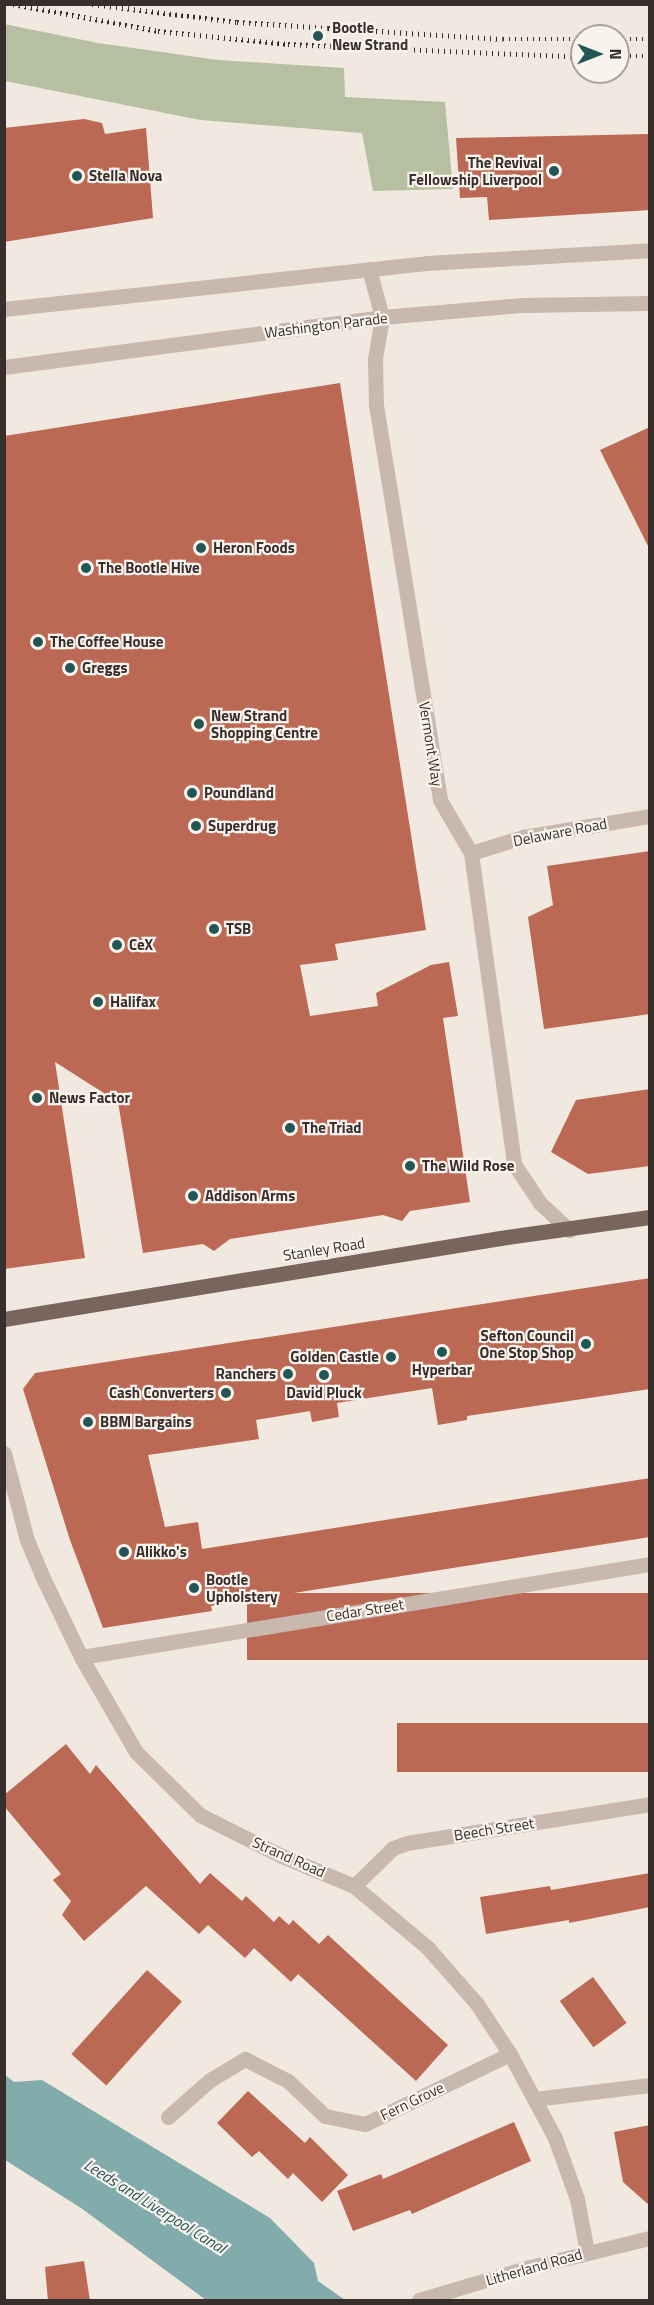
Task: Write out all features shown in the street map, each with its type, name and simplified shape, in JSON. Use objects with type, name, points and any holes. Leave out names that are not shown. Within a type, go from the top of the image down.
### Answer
[{"type":"main road","name":"Stanley Road","points":[[4,1319],[500,1238],[650,1217]]},
{"type":"street","points":[[4,309],[369,268],[650,250]]},
{"type":"street","name":"Vermont Way","points":[[369,268],[382,317],[375,359],[376,405],[436,777],[440,800],[471,853],[514,1164],[540,1203],[569,1230]]},
{"type":"street","name":"Washington Parade","points":[[4,367],[382,317],[523,305],[650,303]]},
{"type":"street","name":"Delaware Road","points":[[471,853],[523,837],[650,816]]},
{"type":"street","name":"Strand Road","points":[[4,1453],[27,1540],[81,1657],[136,1752],[200,1815],[282,1856],[354,1886],[427,1947],[477,2004],[510,2054],[555,2138],[577,2199],[587,2252]]},
{"type":"street","name":"Cedar Street","points":[[81,1657],[650,1564]]},
{"type":"street","name":"Beech Street","points":[[354,1886],[393,1848],[407,1843],[650,1804]]},
{"type":"street","name":"Fern Grove","points":[[168,2116],[210,2080],[245,2059],[288,2081],[325,2115],[365,2124],[510,2054]]},
{"type":"street","points":[[534,2099],[650,2085]]},
{"type":"street","name":"Litherland Road","points":[[419,2301],[587,2252],[650,2238]]},
{"type":"green space","points":[[4,24],[98,43],[218,60],[344,68],[345,97],[445,102],[453,189],[373,191],[362,133],[200,120],[5,81]]},
{"type":"water","name":"Leeds and Liverpool Canal","points":[[5,2075],[14,2082],[42,2080],[270,2218],[314,2263],[318,2281],[345,2300],[206,2300],[81,2208],[5,2160]]},
{"type":"building","name":"Stella Nova","points":[[84,119],[102,123],[105,134],[146,128],[153,218],[4,242],[4,128]]},
{"type":"building","name":"The Revival Fellowship Liverpool","points":[[650,134],[650,210],[489,220],[487,197],[460,198],[456,138]]},
{"type":"building","name":"New Strand Shopping Centre","points":[[340,383],[426,930],[335,944],[338,960],[300,965],[310,1016],[378,1006],[376,993],[431,965],[449,962],[458,1016],[443,1018],[470,1202],[410,1211],[402,1221],[383,1215],[230,1239],[214,1251],[203,1244],[143,1253],[118,1102],[55,1062],[85,1258],[4,1269],[4,436]]},
{"type":"building","points":[[650,427],[650,550],[600,450]]},
{"type":"building","points":[[650,851],[650,1014],[544,1029],[528,917],[553,905],[547,866]]},
{"type":"building","points":[[650,1089],[650,1166],[588,1174],[551,1152],[576,1100]]},
{"type":"building","points":[[650,1278],[650,1389],[467,1416],[467,1420],[438,1425],[432,1388],[337,1403],[339,1417],[312,1422],[310,1411],[256,1420],[259,1439],[148,1455],[165,1527],[198,1522],[202,1549],[650,1478],[650,1537],[211,1606],[212,1611],[103,1628],[70,1540],[23,1389],[35,1373]]},
{"type":"building","points":[[247,1593],[650,1593],[650,1660],[247,1660]]},
{"type":"building","points":[[397,1723],[650,1723],[650,1772],[397,1772]]},
{"type":"building","points":[[66,1744],[90,1774],[96,1765],[200,1884],[210,1873],[242,1901],[246,1896],[274,1922],[279,1916],[289,1925],[293,1920],[319,1944],[328,1935],[448,2045],[416,2081],[298,1974],[291,1982],[254,1948],[245,1958],[208,1925],[199,1934],[146,1886],[84,1941],[62,1915],[71,1901],[53,1880],[61,1874],[4,1806],[4,1795]]},
{"type":"building","points":[[650,1873],[650,1907],[569,1923],[569,1920],[486,1934],[480,1897],[550,1886],[551,1890]]},
{"type":"building","points":[[147,1970],[182,2001],[106,2085],[71,2054]]},
{"type":"building","points":[[593,1977],[627,2023],[593,2047],[560,2001]]},
{"type":"building","points":[[248,2091],[305,2143],[310,2137],[348,2175],[322,2202],[293,2173],[288,2179],[259,2151],[252,2157],[217,2123]]},
{"type":"building","points":[[514,2122],[531,2161],[412,2214],[410,2210],[353,2231],[337,2191],[381,2174],[383,2179]]},
{"type":"building","points":[[650,2125],[650,2206],[623,2182],[614,2132]]},
{"type":"building","points":[[84,2261],[90,2301],[48,2301],[45,2267]]},
{"type":"railway","points":[[13,4],[158,31],[288,44],[570,56]]},
{"type":"railway","points":[[92,4],[237,22],[503,39],[570,39]]},
{"type":"railway","points":[[630,39],[650,39]]},
{"type":"railway","points":[[630,56],[650,56]]},
{"type":"place","name":"Bootle New Strand","points":[[318,36]]},
{"type":"place","name":"The Revival Fellowship Liverpool","points":[[554,171]]},
{"type":"place","name":"Stella Nova","points":[[77,176]]},
{"type":"place","name":"Heron Foods","points":[[201,548]]},
{"type":"place","name":"The Bootle Hive","points":[[86,568]]},
{"type":"place","name":"The Coffee House","points":[[38,642]]},
{"type":"place","name":"Greggs","points":[[70,668]]},
{"type":"place","name":"New Strand Shopping Centre","points":[[199,724]]},
{"type":"place","name":"Poundland","points":[[192,793]]},
{"type":"place","name":"Superdrug","points":[[196,826]]},
{"type":"place","name":"TSB","points":[[214,929]]},
{"type":"place","name":"CeX","points":[[117,945]]},
{"type":"place","name":"Halifax","points":[[98,1002]]},
{"type":"place","name":"News Factor","points":[[37,1098]]},
{"type":"place","name":"The Triad","points":[[290,1128]]},
{"type":"place","name":"The Wild Rose","points":[[410,1166]]},
{"type":"place","name":"Addison Arms","points":[[193,1196]]},
{"type":"place","name":"Sefton Council One Stop Shop","points":[[586,1344]]},
{"type":"place","name":"Hyperbar","points":[[442,1352]]},
{"type":"place","name":"Golden Castle","points":[[391,1357]]},
{"type":"place","name":"Ranchers","points":[[288,1374]]},
{"type":"place","name":"David Pluck","points":[[324,1375]]},
{"type":"place","name":"Cash Converters","points":[[226,1393]]},
{"type":"place","name":"BBM Bargains","points":[[88,1422]]},
{"type":"place","name":"Alikko's","points":[[124,1552]]},
{"type":"place","name":"Bootle Upholstery","points":[[194,1588]]}]
